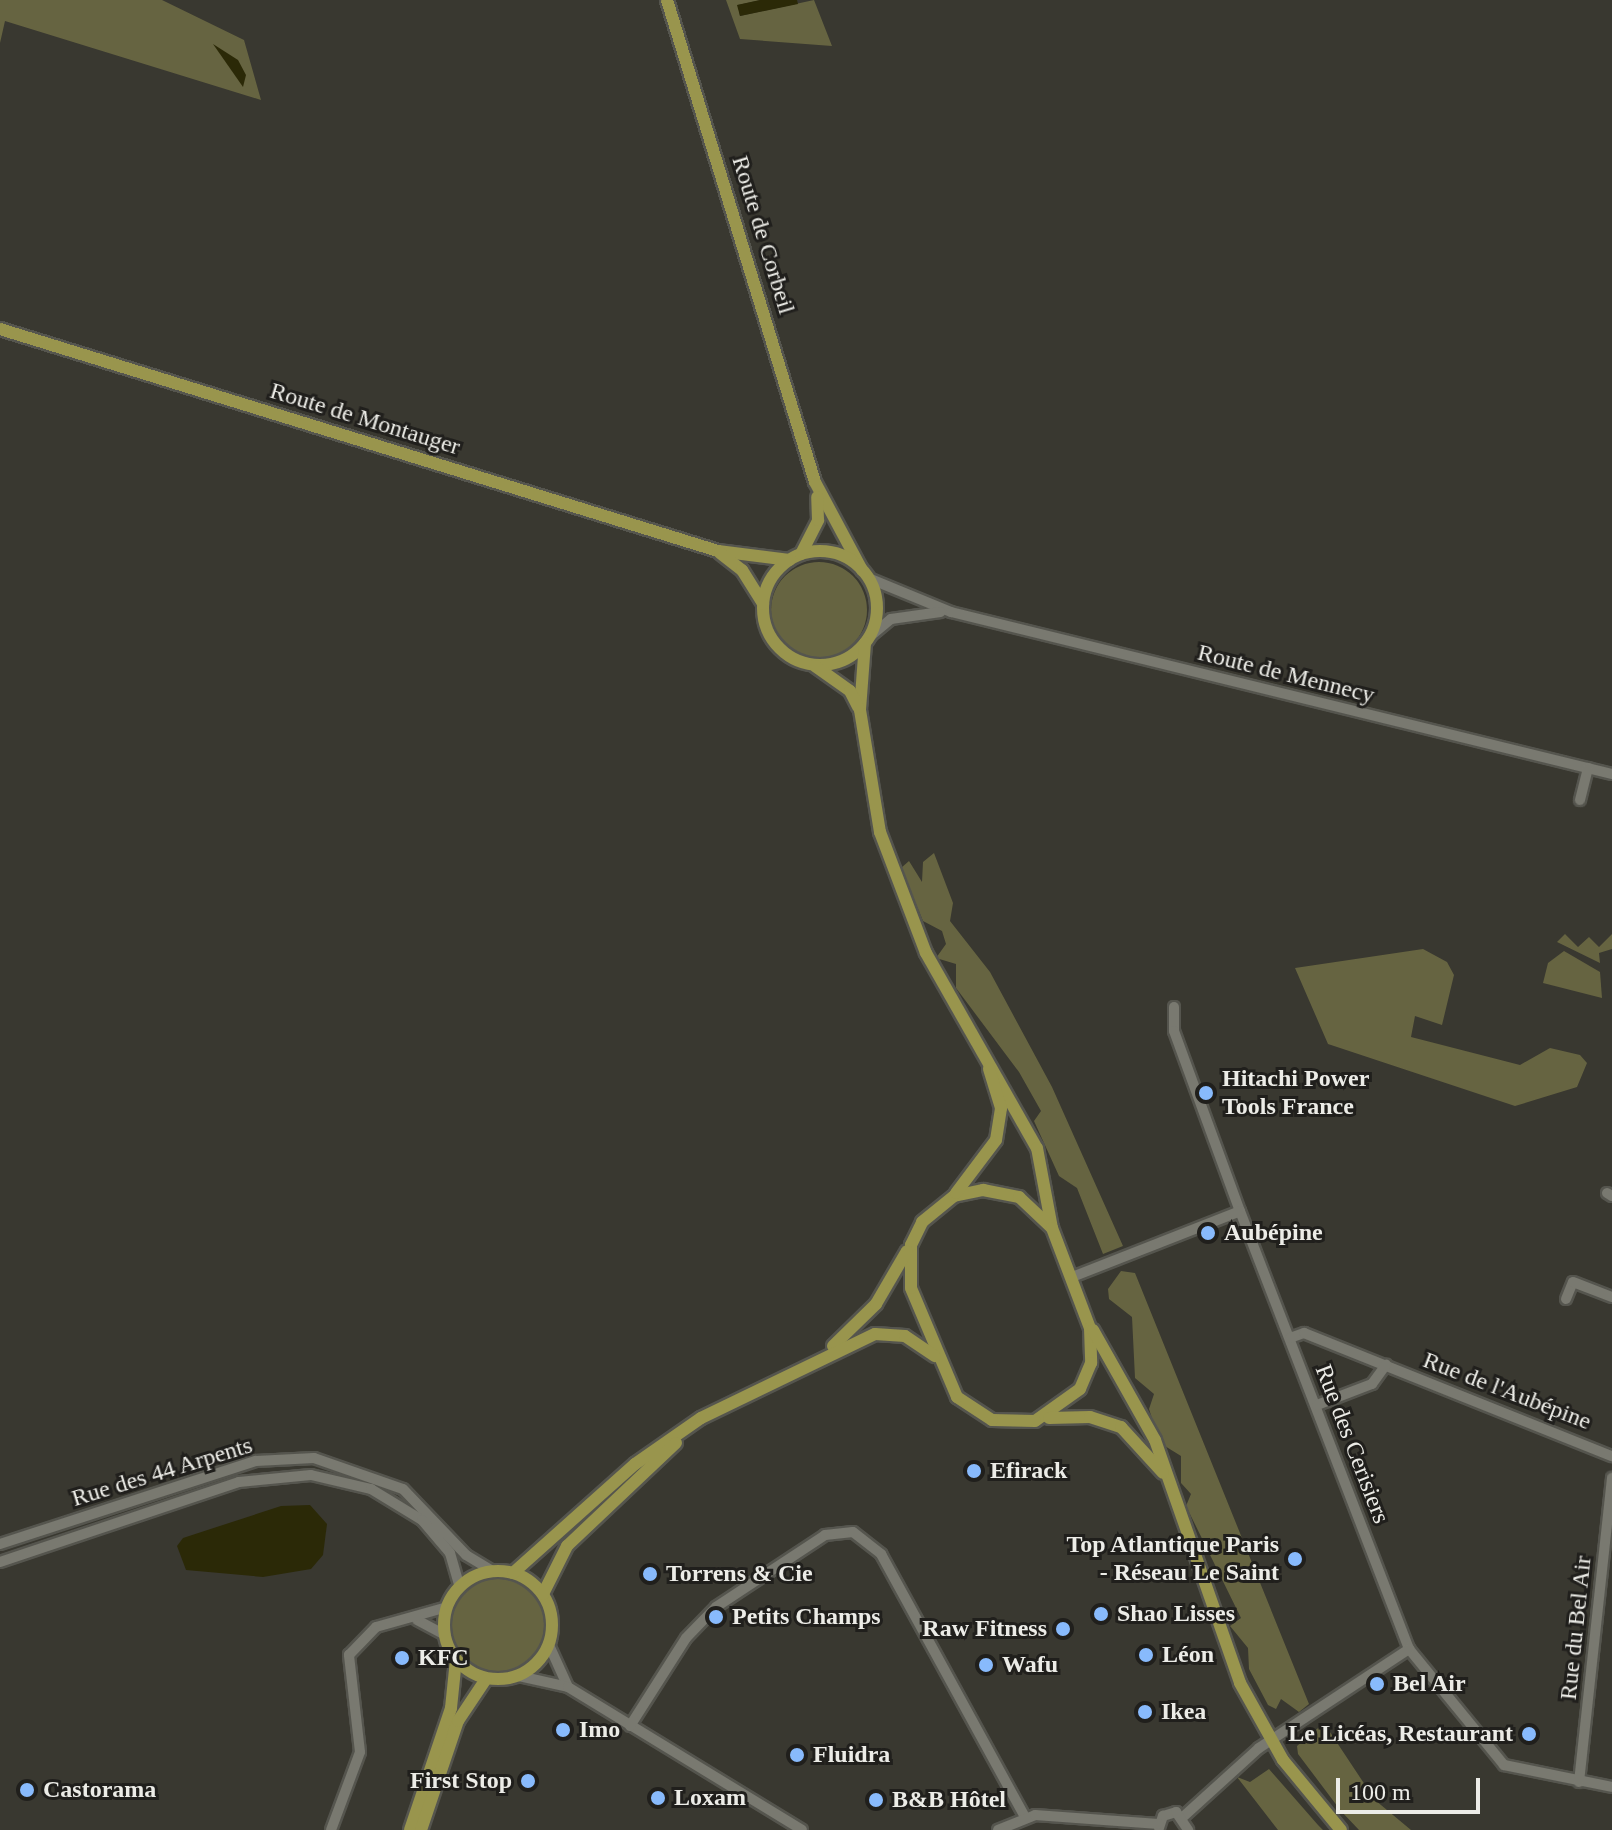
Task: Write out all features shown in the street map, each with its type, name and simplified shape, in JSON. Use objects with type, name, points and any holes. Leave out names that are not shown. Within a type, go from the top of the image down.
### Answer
[{"type":"main road","name":"Route de Corbeil","points":[[667,0],[815,482],[865,574]]},
{"type":"main road","name":"Route de Montauger","points":[[0,329],[718,551],[795,557]]},
{"type":"main road","name":"Route de Corbeil","points":[[795,557],[818,520],[815,482]]},
{"type":"main road","name":"Route de Montauger","points":[[718,551],[742,570],[763,604]]},
{"type":"main road","points":[[860,710],[850,691],[812,665],[780,649],[763,604],[768,584],[795,557],[834,553],[865,574],[876,602],[866,641],[860,710],[880,832],[926,953],[1040,1155],[1052,1228],[1090,1328],[1139,1402],[1217,1625],[1272,1741],[1341,1830]]},
{"type":"main road","points":[[812,665],[847,658],[866,641]]},
{"type":"main road","points":[[822,1356],[876,1304],[922,1222],[984,1166],[996,1140],[1001,1108],[986,1057]]},
{"type":"main road","points":[[954,1196],[1009,1193],[1052,1228]]},
{"type":"main road","points":[[911,1245],[911,1288],[937,1358],[957,1397],[982,1416],[1008,1423],[1090,1417],[1121,1427],[1165,1476]]},
{"type":"main road","points":[[1045,1418],[1085,1379],[1090,1328]]},
{"type":"main road","points":[[513,1573],[635,1464],[727,1407],[822,1356],[885,1333],[905,1336],[937,1358]]},
{"type":"main road","points":[[543,1594],[552,1567],[604,1506],[727,1407]]},
{"type":"main road","points":[[410,1830],[451,1708],[456,1660],[445,1635],[447,1607],[460,1587],[493,1571],[513,1573],[543,1594],[551,1610],[549,1645],[519,1676],[486,1679],[456,1660]]},
{"type":"main road","points":[[421,1830],[458,1721],[486,1679]]},
{"type":"street","name":"Route de Mennecy","points":[[865,574],[951,612],[1612,774]]},
{"type":"street","name":"Route de Mennecy","points":[[866,641],[905,613],[951,612]]},
{"type":"street","points":[[1580,800],[1588,768]]},
{"type":"street","name":"Rue des Cerisiers","points":[[1174,1007],[1174,1031],[1409,1649],[1493,1757],[1529,1775],[1612,1787]]},
{"type":"street","points":[[1072,1277],[1240,1211]]},
{"type":"street","points":[[1566,1299],[1573,1282],[1612,1297]]},
{"type":"street","name":"Rue de l'Aubépine","points":[[1290,1338],[1304,1333],[1612,1458]]},
{"type":"street","name":"Rue de l'Aubépine","points":[[1317,1405],[1372,1384],[1386,1365]]},
{"type":"street","name":"Rue des 44 Arpents","points":[[0,1544],[256,1461],[314,1458],[403,1489],[466,1555],[493,1571]]},
{"type":"street","name":"Rue des 44 Arpents","points":[[0,1562],[239,1482],[311,1475],[371,1489],[412,1512],[450,1553],[460,1587]]},
{"type":"street","name":"Rue du Bel Air","points":[[1579,1782],[1612,1478]]},
{"type":"street","points":[[630,1726],[686,1638],[716,1607],[825,1535],[853,1532],[881,1554],[1024,1815]]},
{"type":"street","points":[[331,1830],[360,1752],[349,1655],[376,1627],[415,1619],[447,1607]]},
{"type":"street","points":[[415,1619],[445,1635]]},
{"type":"street","points":[[549,1645],[568,1687]]},
{"type":"street","points":[[1184,1816],[1272,1741],[1409,1649]]},
{"type":"street","points":[[519,1676],[568,1687],[802,1830]]},
{"type":"street","points":[[998,1830],[1024,1815],[1159,1827],[1167,1813],[1184,1816]]},
{"type":"street","points":[[1184,1816],[1188,1830]]},
{"type":"shaded area","points":[[0,0],[162,0],[244,40],[261,100],[5,21],[0,43]]},
{"type":"shaded area","points":[[726,0],[761,0],[738,5],[740,16],[814,0],[832,46],[740,39]]},
{"type":"shaded area","points":[[760,0],[797,0],[798,4],[740,16],[737,5]]},
{"type":"shaded area","points":[[213,44],[238,60],[246,75],[243,87]]},
{"type":"shaded area","points":[[810,562],[828,562],[846,570],[859,583],[867,601],[864,629],[846,650],[828,658],[810,658],[792,650],[779,637],[771,619],[771,601],[779,583],[792,570]]},
{"type":"shaded area","points":[[934,853],[953,903],[950,921],[990,972],[1052,1087],[1123,1246],[1103,1254],[1077,1188],[1059,1176],[1034,1121],[1041,1111],[1019,1072],[956,988],[956,964],[936,958],[946,944],[942,931],[923,921],[901,868],[909,861],[922,882],[923,862]]},
{"type":"shaded area","points":[[1565,934],[1578,947],[1589,937],[1599,947],[1612,934],[1612,949],[1599,953],[1600,963],[1557,942]]},
{"type":"shaded area","points":[[1423,949],[1447,962],[1454,975],[1442,1025],[1415,1016],[1411,1037],[1520,1065],[1550,1048],[1580,1055],[1587,1063],[1577,1087],[1515,1106],[1328,1044],[1295,968]]},
{"type":"shaded area","points":[[1564,951],[1600,972],[1602,998],[1543,983],[1548,963]]},
{"type":"shaded area","points":[[1121,1271],[1135,1273],[1309,1704],[1299,1712],[1281,1699],[1276,1709],[1268,1705],[1249,1669],[1248,1648],[1230,1626],[1241,1618],[1186,1506],[1191,1494],[1181,1483],[1181,1456],[1160,1443],[1149,1409],[1154,1394],[1135,1378],[1132,1317],[1109,1299],[1108,1289]]},
{"type":"shaded area","points":[[310,1505],[327,1524],[323,1555],[311,1569],[263,1577],[186,1570],[177,1546],[183,1538],[281,1506]]},
{"type":"shaded area","points":[[498,1578],[516,1582],[531,1592],[541,1607],[545,1625],[541,1643],[531,1658],[516,1668],[498,1672],[480,1668],[465,1658],[455,1643],[451,1625],[455,1607],[465,1592],[480,1582]]},
{"type":"shaded area","points":[[1324,1723],[1375,1800],[1411,1830],[1359,1830],[1341,1811],[1298,1754],[1297,1746]]},
{"type":"shaded area","points":[[1269,1769],[1323,1830],[1278,1830],[1237,1777],[1250,1782]]},
{"type":"place","name":"Hitachi Power Tools France","points":[[1206,1093]]},
{"type":"place","name":"Aubépine","points":[[1208,1233]]},
{"type":"place","name":"Efirack","points":[[974,1471]]},
{"type":"place","name":"Top Atlantique Paris - Réseau Le Saint","points":[[1295,1559]]},
{"type":"place","name":"Torrens & Cie","points":[[650,1574]]},
{"type":"place","name":"Shao Lisses","points":[[1101,1614]]},
{"type":"place","name":"Petits Champs","points":[[716,1617]]},
{"type":"place","name":"Raw Fitness","points":[[1063,1629]]},
{"type":"place","name":"Léon","points":[[1146,1655]]},
{"type":"place","name":"KFC","points":[[402,1658]]},
{"type":"place","name":"Wafu","points":[[986,1665]]},
{"type":"place","name":"Bel Air","points":[[1377,1684]]},
{"type":"place","name":"Ikea","points":[[1145,1712]]},
{"type":"place","name":"Imo","points":[[563,1730]]},
{"type":"place","name":"Le Licéas, Restaurant","points":[[1529,1734]]},
{"type":"place","name":"Fluidra","points":[[797,1755]]},
{"type":"place","name":"First Stop","points":[[528,1781]]},
{"type":"place","name":"Castorama","points":[[27,1790]]},
{"type":"place","name":"Loxam","points":[[658,1798]]},
{"type":"place","name":"B&B Hôtel","points":[[876,1800]]}]
